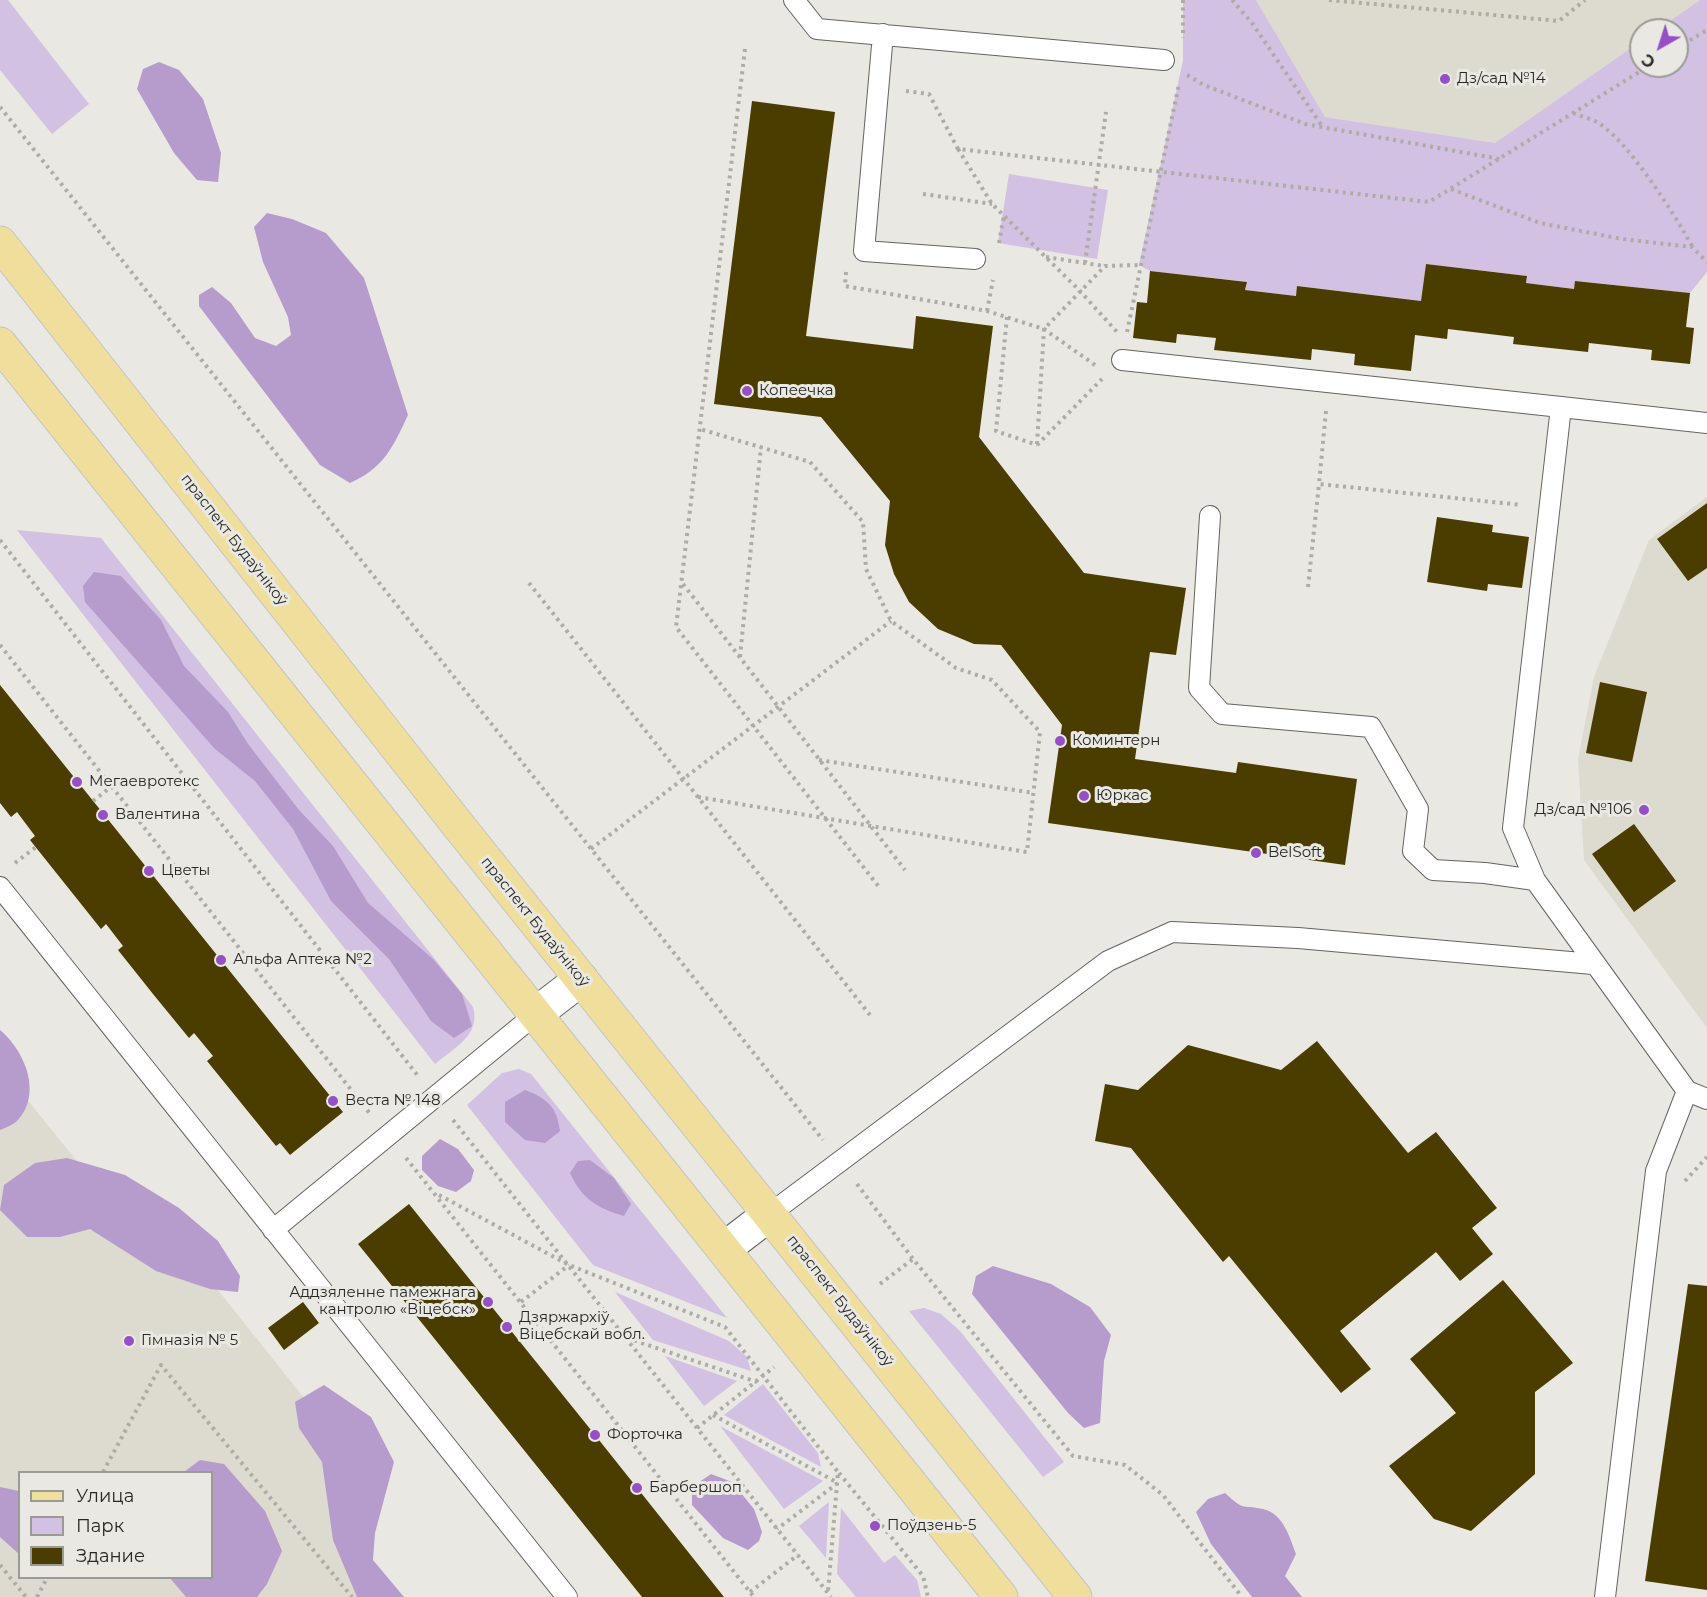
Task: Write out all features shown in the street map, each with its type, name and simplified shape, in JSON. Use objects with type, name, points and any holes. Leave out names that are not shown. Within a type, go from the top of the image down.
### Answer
[{"type":"main road","name":"праспект Будаўнікоў","points":[[0,243],[581,979],[771,1213],[1075,1597]]},
{"type":"main road","points":[[0,344],[537,1013],[1001,1597]]},
{"type":"street","points":[[537,1013],[581,979]]},
{"type":"street","points":[[724,1249],[771,1213]]},
{"type":"lane","points":[[794,0],[817,29],[1164,60]]},
{"type":"lane","points":[[883,34],[864,251],[975,259]]},
{"type":"lane","points":[[1123,351],[1329,380],[1707,423]]},
{"type":"lane","points":[[1561,408],[1514,828],[1535,880],[1593,964],[1687,1091],[1707,1099]]},
{"type":"lane","points":[[1210,516],[1199,688],[1222,714],[1371,727],[1418,809],[1413,852],[1433,870],[1485,873],[1535,880]]},
{"type":"lane","points":[[0,887],[567,1597]]},
{"type":"lane","points":[[771,1213],[842,1163],[1108,961],[1172,932],[1298,938],[1593,964]]},
{"type":"lane","points":[[273,1230],[537,1013]]},
{"type":"lane","points":[[1605,1597],[1656,1171],[1687,1091]]},
{"type":"path","points":[[1037,445],[1123,351],[1181,71],[1183,0]]},
{"type":"path","points":[[1232,0],[1252,23],[1323,127]]},
{"type":"path","points":[[1329,0],[1559,21],[1585,0]]},
{"type":"path","points":[[1689,41],[1707,30]]},
{"type":"path","points":[[745,49],[676,627],[879,887]]},
{"type":"path","points":[[1164,60],[1204,85],[1305,124],[1500,159]]},
{"type":"path","points":[[958,149],[1429,202],[1630,78]]},
{"type":"path","points":[[878,88],[929,94],[958,149],[993,204],[1079,290],[1123,351]]},
{"type":"path","points":[[0,107],[842,1163],[913,1259],[1073,1456],[1125,1465],[1163,1495],[1242,1597]]},
{"type":"path","points":[[1085,263],[1106,112]]},
{"type":"path","points":[[1573,114],[1596,121],[1615,137],[1676,216],[1692,247],[1707,262]]},
{"type":"path","points":[[1451,189],[1539,223],[1622,238],[1692,247]]},
{"type":"path","points":[[923,194],[993,204]]},
{"type":"path","points":[[1045,257],[1105,266],[1139,266]]},
{"type":"path","points":[[1037,445],[1044,329],[1079,290],[1105,266]]},
{"type":"path","points":[[1007,317],[996,431],[1037,445]]},
{"type":"path","points":[[1308,587],[1329,380]]},
{"type":"path","points":[[698,797],[1027,852],[1040,732],[992,680],[956,668],[891,621],[866,569],[863,522],[810,462],[700,429]]},
{"type":"path","points":[[740,658],[761,447]]},
{"type":"path","points":[[1319,484],[1550,508]]},
{"type":"path","points":[[0,540],[435,1097],[831,1597]]},
{"type":"path","points":[[529,583],[870,1015]]},
{"type":"path","points":[[682,583],[905,870]]},
{"type":"path","points":[[591,849],[891,621]]},
{"type":"path","points":[[819,760],[1034,793]]},
{"type":"path","points":[[93,801],[112,786]]},
{"type":"path","points":[[9,868],[36,847]]},
{"type":"path","points":[[436,1194],[569,1265],[725,1327],[838,1472],[923,1576],[928,1597]]},
{"type":"path","points":[[880,1284],[913,1259]]},
{"type":"path","points":[[521,1302],[569,1265]]},
{"type":"path","points":[[627,1338],[757,1382]]},
{"type":"path","points":[[697,1428],[780,1363]]},
{"type":"path","points":[[105,1471],[161,1365],[352,1597]]},
{"type":"path","points":[[713,1415],[837,1483]]},
{"type":"path","points":[[827,1592],[838,1472]]},
{"type":"path","points":[[777,1529],[837,1483]]},
{"type":"path","points":[[750,1593],[798,1555]]},
{"type":"path","points":[[0,1564],[26,1597]]},
{"type":"path","points":[[37,1597],[46,1579]]},
{"type":"shaded area","name":"Дз/сад №14","points":[[1256,0],[1700,0],[1674,18],[1629,18],[1629,49],[1495,143],[1325,117]]},
{"type":"shaded area","points":[[159,62],[179,70],[203,99],[221,153],[218,182],[197,180],[174,153],[137,89],[143,69]]},
{"type":"shaded area","points":[[267,213],[292,219],[326,233],[364,278],[408,415],[386,455],[371,471],[350,483],[320,465],[199,306],[199,295],[212,287],[231,303],[255,338],[276,346],[291,335],[288,317],[263,262],[254,227]]},
{"type":"shaded area","name":"Дз/сад №106","points":[[1707,497],[1707,1028],[1584,860],[1578,759],[1594,677],[1649,540]]},
{"type":"shaded area","points":[[94,572],[121,576],[161,620],[184,666],[228,712],[248,744],[299,810],[333,846],[368,903],[433,959],[462,994],[472,1026],[454,1038],[431,1021],[389,959],[331,901],[293,829],[255,781],[215,749],[85,602],[83,586]]},
{"type":"shaded area","points":[[0,1030],[17,1049],[28,1073],[30,1086],[25,1110],[15,1122],[0,1130]]},
{"type":"shaded area","name":"Гімназія № 5","points":[[0,1066],[109,1201],[154,1210],[367,1477],[357,1551],[391,1597],[0,1597]]},
{"type":"shaded area","points":[[525,1090],[550,1104],[559,1123],[560,1131],[545,1143],[525,1140],[505,1122],[505,1102]]},
{"type":"shaded area","points":[[440,1139],[458,1149],[474,1170],[471,1181],[456,1192],[438,1186],[422,1170],[422,1156]]},
{"type":"shaded area","points":[[67,1158],[125,1175],[179,1208],[218,1241],[240,1276],[238,1292],[210,1289],[156,1271],[90,1229],[60,1237],[27,1237],[0,1210],[4,1185],[35,1163]]},
{"type":"shaded area","points":[[590,1160],[614,1178],[631,1204],[624,1216],[598,1206],[585,1196],[575,1182],[570,1173],[578,1161]]},
{"type":"shaded area","points":[[993,1266],[1051,1284],[1090,1307],[1111,1335],[1104,1361],[1100,1423],[1084,1428],[1068,1413],[972,1294],[976,1276]]},
{"type":"shaded area","points":[[324,1385],[371,1417],[394,1462],[375,1533],[373,1560],[404,1597],[357,1597],[333,1540],[322,1462],[299,1428],[295,1402]]},
{"type":"shaded area","points":[[200,1460],[224,1464],[265,1511],[282,1551],[267,1584],[257,1597],[186,1597],[171,1579],[213,1579],[213,1471],[185,1471]]},
{"type":"shaded area","points":[[711,1474],[732,1482],[754,1509],[762,1532],[759,1541],[748,1550],[723,1538],[692,1505],[692,1487]]},
{"type":"shaded area","points":[[0,1487],[18,1491],[18,1553],[0,1537]]},
{"type":"shaded area","points":[[1225,1493],[1240,1505],[1270,1511],[1281,1521],[1296,1554],[1285,1576],[1302,1597],[1252,1597],[1211,1544],[1196,1512],[1208,1499]]},
{"type":"green space","points":[[0,0],[8,0],[89,104],[52,134],[0,70]]},
{"type":"green space","points":[[1183,0],[1256,0],[1325,117],[1495,143],[1629,49],[1629,78],[1689,78],[1689,18],[1674,18],[1700,0],[1707,0],[1707,272],[1690,293],[1576,281],[1574,289],[1526,283],[1527,276],[1426,264],[1421,301],[1298,286],[1296,296],[1245,290],[1247,282],[1150,271],[1139,265],[1183,60]]},
{"type":"green space","points":[[1009,174],[1108,190],[1097,259],[998,243]]},
{"type":"green space","points":[[17,530],[101,538],[473,1007],[473,1025],[464,1040],[435,1064]]},
{"type":"green space","points":[[519,1069],[531,1074],[727,1318],[593,1265],[467,1105],[502,1073]]},
{"type":"green space","points":[[615,1292],[729,1341],[747,1357],[751,1371],[653,1340]]},
{"type":"green space","points":[[924,1308],[941,1314],[960,1331],[1064,1462],[1043,1477],[909,1311]]},
{"type":"green space","points":[[665,1356],[737,1381],[704,1406]]},
{"type":"green space","points":[[763,1384],[818,1453],[821,1467],[724,1415]]},
{"type":"green space","points":[[720,1426],[823,1481],[784,1509]]},
{"type":"green space","points":[[829,1502],[826,1558],[799,1526]]},
{"type":"green space","points":[[841,1508],[884,1563],[895,1555],[917,1580],[921,1597],[856,1597],[837,1574]]},
{"type":"building","points":[[752,101],[835,112],[806,336],[913,349],[916,316],[993,326],[979,437],[1084,573],[1186,588],[1176,655],[1150,652],[1135,759],[1236,773],[1238,762],[1357,779],[1345,865],[1048,823],[1062,725],[1001,645],[974,644],[938,629],[909,602],[894,574],[885,545],[890,501],[821,417],[714,404]]},
{"type":"building","points":[[1426,264],[1527,276],[1526,283],[1574,289],[1575,281],[1690,293],[1686,327],[1694,328],[1690,364],[1651,360],[1652,350],[1589,343],[1588,352],[1513,344],[1514,337],[1448,329],[1447,339],[1415,335],[1411,371],[1354,365],[1355,354],[1312,349],[1311,360],[1214,350],[1216,338],[1177,334],[1176,343],[1133,338],[1137,302],[1147,303],[1150,271],[1247,282],[1245,290],[1296,296],[1297,286],[1421,301]]},
{"type":"building","points":[[1707,503],[1707,568],[1688,581],[1657,539]]},
{"type":"building","points":[[1437,517],[1493,525],[1492,532],[1529,537],[1522,588],[1488,584],[1487,591],[1427,582]]},
{"type":"building","points":[[1600,682],[1647,692],[1632,762],[1586,753]]},
{"type":"building","points":[[0,685],[343,1112],[290,1155],[280,1143],[276,1146],[207,1061],[213,1056],[194,1033],[189,1038],[153,994],[118,950],[123,946],[106,924],[101,929],[30,840],[35,836],[17,812],[11,817],[0,803]]},
{"type":"building","points":[[1634,824],[1676,881],[1634,912],[1592,854]]},
{"type":"building","points":[[1317,1041],[1408,1153],[1436,1132],[1497,1208],[1472,1228],[1493,1254],[1460,1281],[1436,1252],[1340,1331],[1371,1369],[1341,1393],[1229,1256],[1223,1262],[1131,1148],[1095,1141],[1105,1084],[1138,1090],[1188,1045],[1281,1070]]},
{"type":"building","points":[[409,1204],[724,1597],[642,1597],[358,1244]]},
{"type":"building","points":[[1503,1280],[1573,1363],[1535,1392],[1535,1474],[1471,1531],[1434,1519],[1389,1466],[1456,1413],[1410,1359]]},
{"type":"building","points":[[1688,1284],[1707,1286],[1707,1590],[1645,1581]]},
{"type":"building","points":[[303,1302],[319,1323],[284,1350],[268,1328]]},
{"type":"place","name":"Дз/сад №14","points":[[1445,79]]},
{"type":"place","name":"Копеечка","points":[[747,391]]},
{"type":"place","name":"Коминтерн","points":[[1060,741]]},
{"type":"place","name":"Мегаевротекс","points":[[77,782]]},
{"type":"place","name":"Юркас","points":[[1084,796]]},
{"type":"place","name":"Дз/сад №106","points":[[1644,810]]},
{"type":"place","name":"Валентина","points":[[103,815]]},
{"type":"place","name":"BelSoft","points":[[1256,853]]},
{"type":"place","name":"Цветы","points":[[149,871]]},
{"type":"place","name":"Альфа Аптека №2","points":[[221,960]]},
{"type":"place","name":"Веста № 148","points":[[333,1101]]},
{"type":"place","name":"Аддзяленне памежнага кантролю «Віцебск»","points":[[488,1302]]},
{"type":"place","name":"Дзяржархіў Віцебскай вобл.","points":[[507,1327]]},
{"type":"place","name":"Гімназія № 5","points":[[129,1341]]},
{"type":"place","name":"Форточка","points":[[595,1435]]},
{"type":"place","name":"Барбершоп","points":[[637,1488]]},
{"type":"place","name":"Поўдзень-5","points":[[875,1526]]}]
